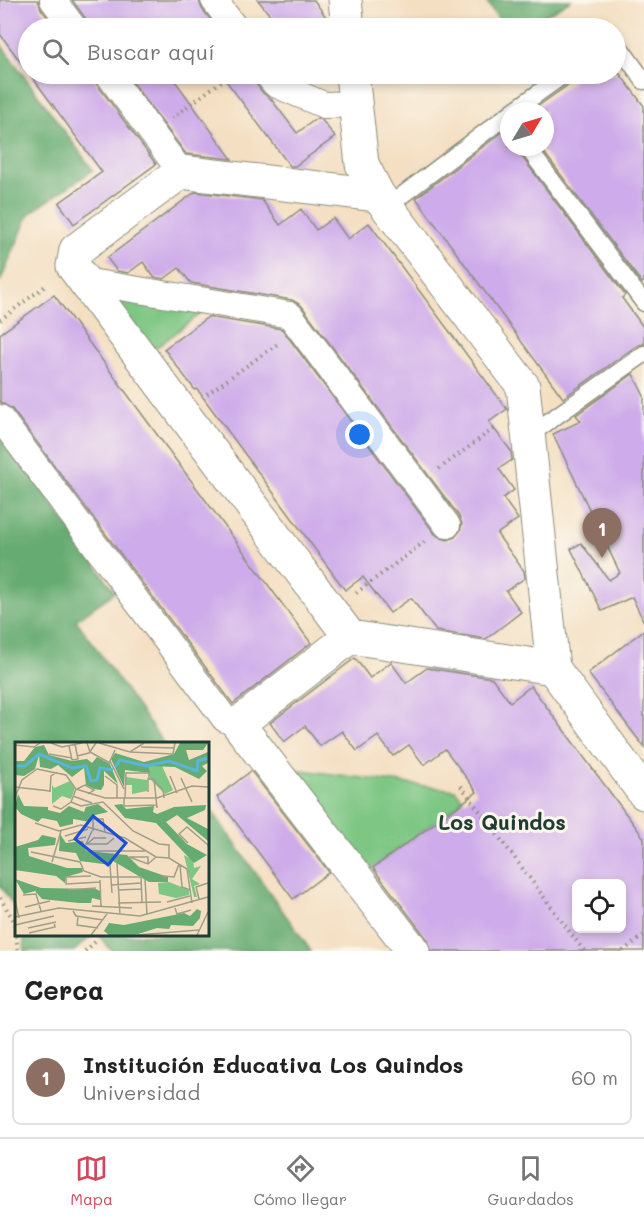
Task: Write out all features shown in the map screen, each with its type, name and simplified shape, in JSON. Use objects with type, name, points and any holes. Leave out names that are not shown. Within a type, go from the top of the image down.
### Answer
[{"type":"street","points":[[52,0],[66,18]]},
{"type":"street","points":[[214,0],[228,18]]},
{"type":"street","points":[[345,0],[347,18]]},
{"type":"street","points":[[116,84],[181,172]]},
{"type":"street","points":[[275,84],[324,105],[354,89],[362,164],[383,200],[523,386],[553,668],[644,793]]},
{"type":"street","points":[[383,200],[181,172],[76,250],[78,274],[340,624],[553,668]]},
{"type":"street","points":[[78,274],[290,315],[447,525]]},
{"type":"street","points":[[0,418],[225,719],[238,724],[413,951]]},
{"type":"street","points":[[238,724],[340,624]]},
{"type":"lane","points":[[626,57],[644,81]]},
{"type":"lane","points":[[528,102],[552,84]]},
{"type":"lane","points":[[383,200],[500,122]]},
{"type":"lane","points":[[534,156],[644,303]]},
{"type":"lane","points":[[527,420],[644,354]]},
{"type":"path","points":[[152,132],[217,84]]},
{"type":"path","points":[[0,320],[78,274]]},
{"type":"path","points":[[182,412],[299,328]]},
{"type":"path","points":[[417,486],[527,420]]},
{"type":"path","points":[[340,624],[447,525]]},
{"type":"path","points":[[461,786],[584,951]]},
{"type":"path","points":[[0,898],[14,921],[15,928]]},
{"type":"path","points":[[623,951],[644,935]]},
{"type":"path","points":[[16,936],[18,951]]},
{"type":"path","points":[[85,951],[96,941]]},
{"type":"green space","points":[[485,0],[571,0],[541,18],[498,18]]},
{"type":"green space","points":[[0,43],[18,68],[18,84],[30,84],[93,170],[29,214],[0,282]]},
{"type":"green space","points":[[112,297],[205,310],[152,351]]},
{"type":"green space","points":[[0,431],[115,592],[76,620],[163,742],[15,742],[15,908],[0,885]]},
{"type":"green space","points":[[286,768],[455,790],[463,799],[457,806],[371,869],[362,869]]},
{"type":"green space","points":[[208,805],[311,951],[112,951],[99,936],[208,936]]},
{"type":"green space","points":[[23,936],[92,936],[74,951],[25,951]]},
{"type":"building","points":[[0,0],[38,0],[48,18],[18,18],[18,58],[0,34]]},
{"type":"building","points":[[72,0],[199,0],[209,18],[85,18]]},
{"type":"building","points":[[258,0],[314,0],[326,17],[325,18],[272,18]]},
{"type":"building","points":[[626,82],[644,106],[644,282],[642,283],[547,156],[554,156],[554,102],[544,102],[570,84],[626,84]]},
{"type":"building","points":[[37,84],[97,84],[156,164],[74,224],[59,203],[102,172]]},
{"type":"building","points":[[134,84],[177,84],[232,159],[186,154]]},
{"type":"building","points":[[228,84],[256,84],[271,99],[297,133],[317,118],[322,120],[335,137],[295,166],[290,166]]},
{"type":"building","points":[[500,134],[500,156],[521,156],[625,295],[622,298],[644,328],[644,344],[638,345],[563,398],[416,198]]},
{"type":"building","points":[[195,192],[262,200],[280,225],[301,209],[316,230],[333,218],[348,239],[369,223],[507,409],[489,422],[511,451],[512,460],[499,469],[514,490],[503,498],[518,519],[497,534],[524,571],[525,578],[506,591],[521,612],[486,639],[436,631],[411,598],[390,613],[363,577],[345,590],[197,389],[195,390],[164,349],[208,317],[282,329],[435,534],[448,540],[460,531],[462,524],[459,516],[301,305],[292,300],[191,283],[179,268],[164,279],[154,277],[143,262],[128,273],[117,271],[107,258]]},
{"type":"building","points":[[54,295],[311,643],[233,704],[12,409],[0,402],[0,334]]},
{"type":"building","points":[[633,374],[644,396],[644,622],[632,597],[602,611],[571,549],[581,543],[609,580],[620,573],[553,434],[581,421],[576,415]]},
{"type":"building","points":[[644,630],[644,747],[588,673]]},
{"type":"building","points":[[355,658],[370,678],[391,662],[406,683],[427,668],[492,678],[510,702],[531,686],[644,838],[644,951],[431,951],[428,940],[373,868],[477,792],[445,749],[424,765],[409,745],[393,756],[378,736],[357,751],[342,731],[320,746],[305,726],[284,742],[270,723]]},
{"type":"building","points":[[251,771],[329,872],[293,899],[217,797]]},
{"type":"place","name":"Institución Educativa Los Quindos","points":[[602,558]]},
{"type":"district","name":"Los Quindos","points":[[502,821]]}]
